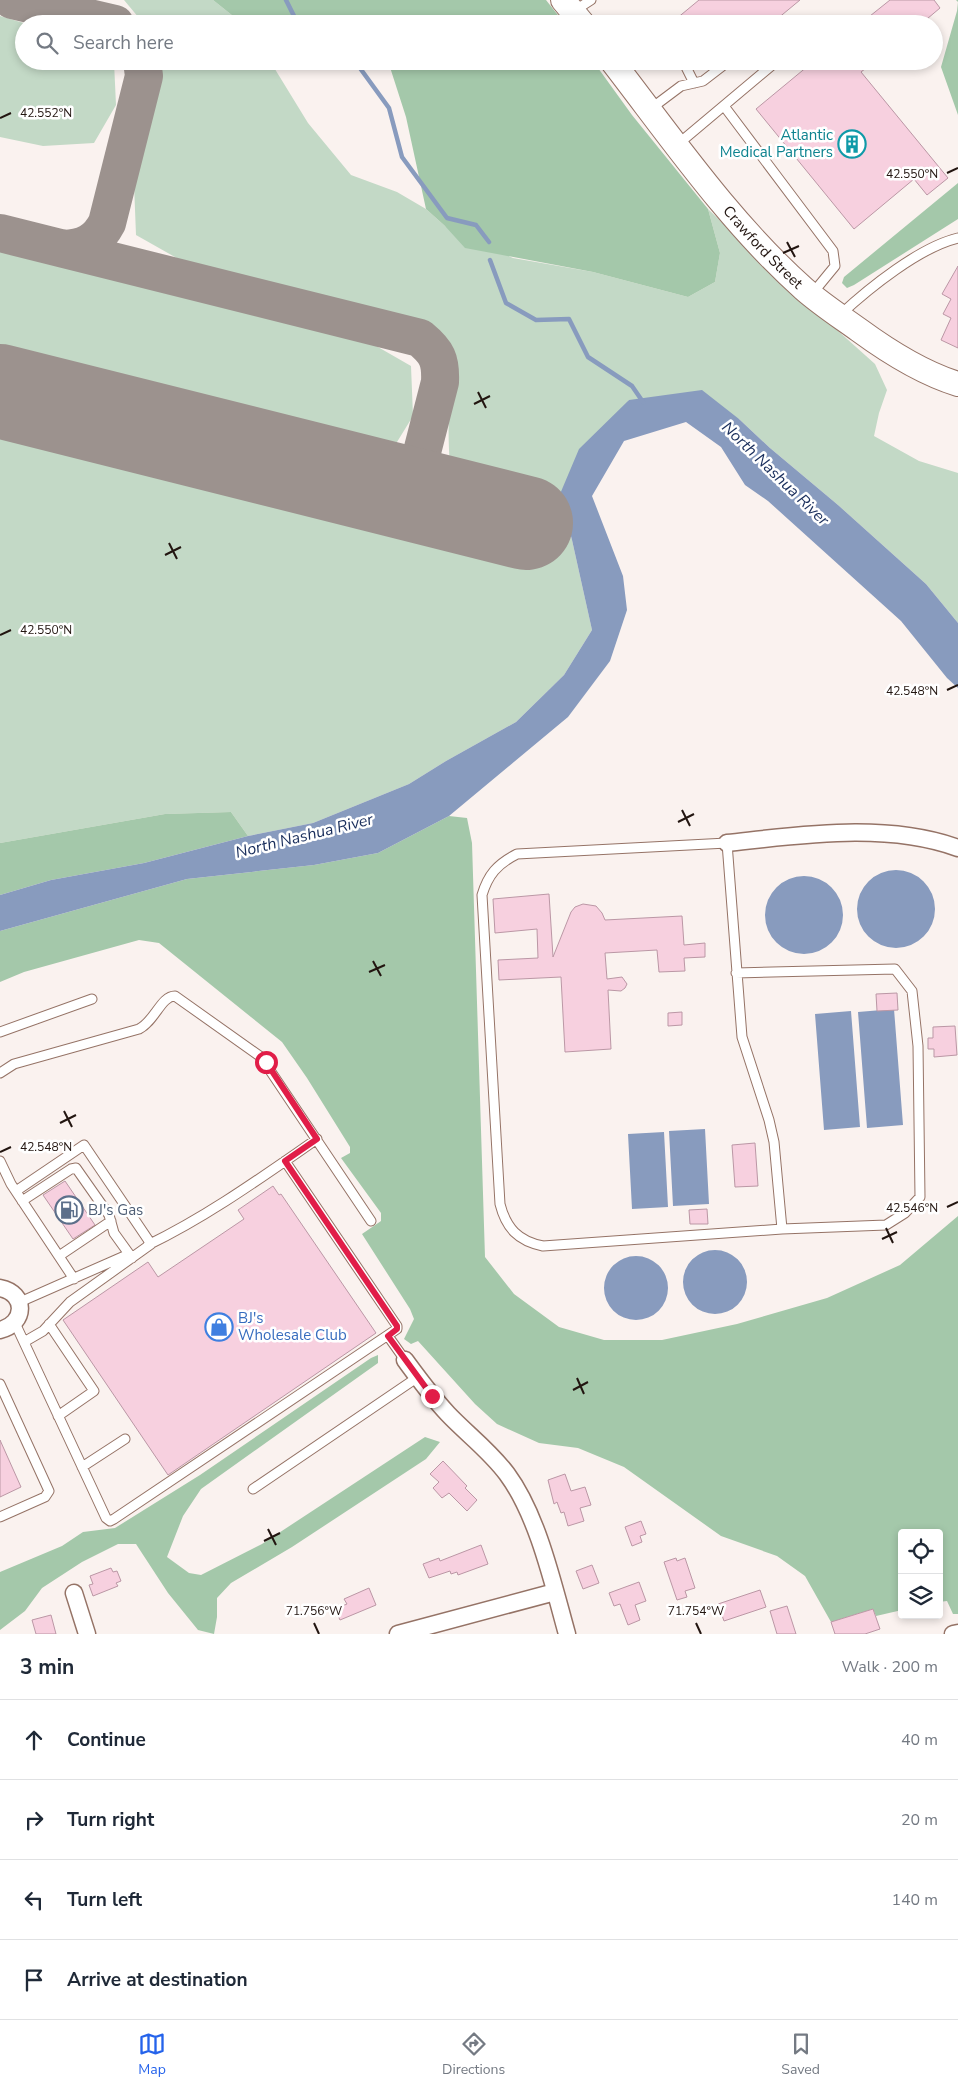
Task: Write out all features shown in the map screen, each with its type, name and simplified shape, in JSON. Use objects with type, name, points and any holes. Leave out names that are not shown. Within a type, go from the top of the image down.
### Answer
[{"type":"main road","name":"Crawford Street","points":[[619,70],[728,210],[764,250],[812,295],[884,348],[918,367],[958,384]]},
{"type":"street","points":[[727,842],[882,833],[913,836],[958,848]]},
{"type":"street","points":[[0,1288],[14,1294],[20,1302],[19,1316],[5,1329]]},
{"type":"street","points":[[405,1360],[449,1415],[507,1473],[525,1505],[555,1592],[567,1634]]},
{"type":"street","points":[[398,1634],[555,1592]]},
{"type":"street","points":[[74,1594],[87,1634]]},
{"type":"street","points":[[953,1634],[958,1632]]},
{"type":"lane","points":[[688,70],[694,83]]},
{"type":"lane","points":[[649,110],[681,86],[704,81],[718,70]]},
{"type":"lane","points":[[677,145],[766,70]]},
{"type":"lane","points":[[724,106],[833,251],[834,266],[812,295]]},
{"type":"lane","points":[[840,316],[868,290],[924,252],[946,240],[958,238]]},
{"type":"lane","points":[[736,973],[895,969],[912,991],[918,1046],[920,1197],[905,1213],[886,1225],[782,1229],[543,1246],[523,1240],[516,1234],[503,1214],[500,1204],[482,895],[486,881],[505,860],[516,854],[727,842],[736,973],[742,1037],[774,1142],[782,1229]]},
{"type":"lane","points":[[0,1073],[14,1064],[139,1029],[149,1023],[164,1001],[171,996],[176,996],[258,1052],[372,1221]]},
{"type":"lane","points":[[0,1032],[92,999]]},
{"type":"lane","points":[[24,1342],[43,1331],[70,1302],[131,1256],[204,1215],[317,1139]]},
{"type":"lane","points":[[16,1191],[84,1145],[151,1244]]},
{"type":"lane","points":[[0,1161],[22,1201],[74,1279]]},
{"type":"lane","points":[[5,1329],[24,1342],[106,1518],[110,1521],[114,1519],[397,1329],[397,1326],[285,1161]]},
{"type":"lane","points":[[22,1201],[71,1169],[76,1168],[111,1221],[114,1233],[131,1256]]},
{"type":"lane","points":[[59,1256],[111,1221]]},
{"type":"lane","points":[[20,1302],[131,1256]]},
{"type":"lane","points":[[49,1324],[94,1391],[58,1416]]},
{"type":"lane","points":[[388,1336],[405,1360]]},
{"type":"lane","points":[[253,1489],[418,1378]]},
{"type":"lane","points":[[0,1384],[49,1491],[46,1497],[0,1517]]},
{"type":"lane","points":[[82,1467],[125,1439]]},
{"type":"green space","points":[[124,0],[213,0],[232,15],[136,15]]},
{"type":"green space","points":[[213,0],[546,0],[558,15],[232,15]]},
{"type":"green space","points":[[958,2],[958,115],[942,70],[943,60]]},
{"type":"green space","points":[[0,16],[15,20],[15,70],[114,70],[116,105],[94,143],[43,146],[0,137]]},
{"type":"green space","points":[[157,70],[276,70],[308,123],[351,175],[397,192],[426,209],[445,226],[513,258],[593,272],[688,297],[715,282],[720,253],[708,209],[789,287],[875,364],[887,390],[874,436],[919,461],[958,473],[958,623],[926,584],[739,419],[629,400],[560,494],[592,630],[564,675],[516,722],[409,784],[313,823],[248,836],[231,812],[165,814],[0,843],[0,423],[522,555],[536,491],[450,470],[449,407],[452,376],[451,361],[445,345],[426,328],[182,261],[136,235],[134,184]]},
{"type":"green space","points":[[391,70],[600,70],[632,115],[708,209],[720,253],[715,282],[688,297],[593,272],[465,248],[426,209],[406,117]]},
{"type":"green space","points":[[958,183],[958,219],[854,285],[847,288],[842,283],[844,277]]},
{"type":"green space","points":[[0,244],[254,309],[371,343],[411,366],[413,416],[389,455],[0,357]]},
{"type":"green space","points":[[231,812],[248,836],[144,863],[51,880],[0,895],[0,843],[165,814]]},
{"type":"green space","points":[[449,816],[467,818],[472,843],[485,1257],[514,1294],[559,1327],[604,1340],[662,1340],[737,1324],[827,1298],[900,1265],[958,1216],[958,1614],[953,1614],[947,1601],[943,1602],[943,1529],[898,1529],[898,1611],[876,1616],[873,1609],[831,1622],[805,1576],[777,1556],[721,1536],[624,1467],[578,1448],[539,1443],[497,1424],[475,1404],[418,1341],[411,1344],[404,1339],[414,1319],[410,1309],[362,1234],[381,1221],[381,1213],[341,1158],[350,1153],[350,1147],[282,1042],[159,943],[139,940],[24,972],[0,982],[0,931],[187,879],[314,865],[378,853]]},
{"type":"green space","points":[[378,1355],[378,1363],[201,1489],[183,1516],[167,1557],[189,1573],[201,1575],[262,1544],[425,1437],[440,1442],[426,1459],[292,1547],[231,1583],[217,1598],[217,1617],[214,1634],[198,1630],[168,1593],[136,1544],[118,1544],[82,1562],[42,1588],[25,1611],[0,1630],[0,1572],[62,1546],[83,1532],[115,1528],[200,1475]]},
{"type":"water","name":"North Nashua River","points":[[702,390],[739,419],[926,584],[958,623],[958,688],[947,678],[901,621],[768,501],[745,485],[721,447],[686,422],[624,441],[592,496],[623,576],[627,610],[610,661],[568,717],[449,816],[378,853],[314,865],[187,879],[0,931],[0,895],[51,880],[144,863],[248,836],[313,823],[409,784],[516,722],[564,675],[592,630],[560,494],[579,449],[629,400]]},
{"type":"water","points":[[896,870],[911,873],[924,881],[932,894],[935,909],[932,924],[924,937],[911,945],[896,948],[881,945],[868,937],[860,924],[857,909],[860,894],[868,881],[881,873]]},
{"type":"water","points":[[804,876],[819,879],[832,887],[840,900],[843,915],[840,930],[832,943],[819,951],[804,954],[789,951],[776,943],[768,930],[765,915],[768,900],[776,887],[789,879]]},
{"type":"water","points":[[894,1009],[903,1125],[867,1128],[858,1012]]},
{"type":"water","points":[[851,1011],[860,1127],[824,1130],[815,1014]]},
{"type":"water","points":[[705,1129],[709,1204],[673,1206],[669,1131]]},
{"type":"water","points":[[664,1132],[668,1207],[632,1209],[628,1134]]},
{"type":"water","points":[[715,1250],[727,1252],[738,1259],[745,1270],[747,1282],[745,1294],[738,1305],[727,1312],[715,1314],[703,1312],[692,1305],[685,1294],[683,1282],[685,1270],[692,1259],[703,1252]]},
{"type":"water","points":[[636,1256],[648,1258],[659,1265],[666,1276],[668,1288],[666,1300],[659,1311],[648,1318],[636,1320],[624,1318],[613,1311],[606,1300],[604,1288],[606,1276],[613,1265],[624,1258]]},
{"type":"building","points":[[699,0],[800,0],[782,15],[681,15]]},
{"type":"building","points":[[890,0],[934,0],[940,8],[932,15],[871,15]]},
{"type":"building","name":"Atlantic Medical Partners","points":[[803,70],[864,70],[861,72],[948,178],[927,195],[914,179],[854,229],[756,109]]},
{"type":"building","points":[[958,266],[958,348],[941,340],[951,318],[943,314],[951,299],[942,294]]},
{"type":"building","points":[[549,894],[553,957],[571,912],[575,907],[583,904],[596,906],[605,920],[682,916],[684,945],[705,943],[705,957],[684,958],[685,971],[659,972],[657,950],[605,953],[607,979],[622,977],[627,984],[621,991],[608,990],[611,1049],[565,1052],[561,977],[499,980],[498,960],[538,958],[537,929],[495,933],[493,899]]},
{"type":"building","points":[[897,993],[898,1010],[877,1011],[876,994]]},
{"type":"building","points":[[682,1012],[682,1025],[668,1026],[668,1013]]},
{"type":"building","points":[[955,1026],[957,1055],[934,1057],[934,1049],[928,1049],[928,1038],[933,1038],[933,1027]]},
{"type":"building","points":[[755,1143],[758,1186],[735,1187],[732,1145]]},
{"type":"building","name":"BJ's Gas","points":[[65,1181],[95,1225],[73,1239],[43,1195]]},
{"type":"building","name":"BJ's Wholesale Club","points":[[273,1186],[279,1195],[281,1194],[376,1333],[168,1475],[63,1320],[148,1262],[158,1277],[244,1219],[238,1210]]},
{"type":"building","points":[[707,1209],[708,1224],[690,1224],[689,1210]]},
{"type":"building","points":[[0,1440],[21,1487],[0,1497]]},
{"type":"building","points":[[443,1461],[467,1486],[465,1488],[477,1500],[467,1511],[449,1493],[442,1498],[433,1488],[439,1482],[430,1474]]},
{"type":"building","points":[[565,1474],[571,1491],[585,1487],[591,1505],[580,1508],[584,1521],[568,1526],[564,1512],[561,1513],[557,1502],[554,1504],[548,1480]]},
{"type":"building","points":[[641,1521],[646,1534],[640,1536],[642,1542],[632,1546],[625,1527]]},
{"type":"building","points":[[481,1545],[488,1564],[458,1575],[457,1572],[451,1574],[450,1571],[429,1578],[423,1564],[439,1558],[440,1561]]},
{"type":"building","points":[[676,1558],[677,1561],[685,1558],[695,1588],[685,1591],[687,1597],[677,1600],[664,1562]]},
{"type":"building","points":[[592,1565],[599,1583],[583,1589],[576,1571]]},
{"type":"building","points":[[111,1568],[113,1572],[117,1571],[121,1581],[116,1583],[118,1586],[93,1596],[89,1585],[93,1584],[90,1576]]},
{"type":"building","points":[[639,1582],[646,1601],[635,1605],[640,1620],[628,1625],[620,1604],[614,1606],[609,1593]]},
{"type":"building","points":[[369,1588],[376,1605],[340,1620],[335,1609],[347,1604],[344,1599]]},
{"type":"building","points":[[760,1590],[766,1607],[724,1621],[718,1604]]},
{"type":"building","points":[[787,1606],[796,1634],[777,1634],[770,1611]]},
{"type":"building","points":[[873,1609],[880,1629],[865,1634],[835,1634],[831,1622]]},
{"type":"building","points":[[51,1615],[56,1634],[36,1634],[32,1620]]},
{"type":"waterway","points":[[286,0],[294,15]]},
{"type":"waterway","points":[[361,70],[389,108],[402,157],[447,218],[476,225],[489,242]]},
{"type":"waterway","points":[[490,260],[506,303],[536,320],[569,319],[588,357],[632,386],[643,402]]},
{"type":"taxiway","points":[[12,0],[76,15]]},
{"type":"taxiway","points":[[64,249],[89,243],[99,235],[107,223],[144,76],[143,70]]},
{"type":"taxiway","points":[[0,233],[420,338],[434,352],[440,368],[440,382],[421,456],[412,471],[406,476],[394,481],[369,483]]},
{"type":"runway","points":[[0,391],[526,523]]},
{"type":"place","name":"Atlantic Medical Partners","points":[[852,144]]},
{"type":"place","name":"BJ's Gas","points":[[69,1210]]},
{"type":"place","name":"BJ's Wholesale Club","points":[[219,1327]]},
{"type":"route","points":[[266,1062],[317,1139],[285,1161],[397,1326],[397,1329],[388,1336],[432,1396]]}]
